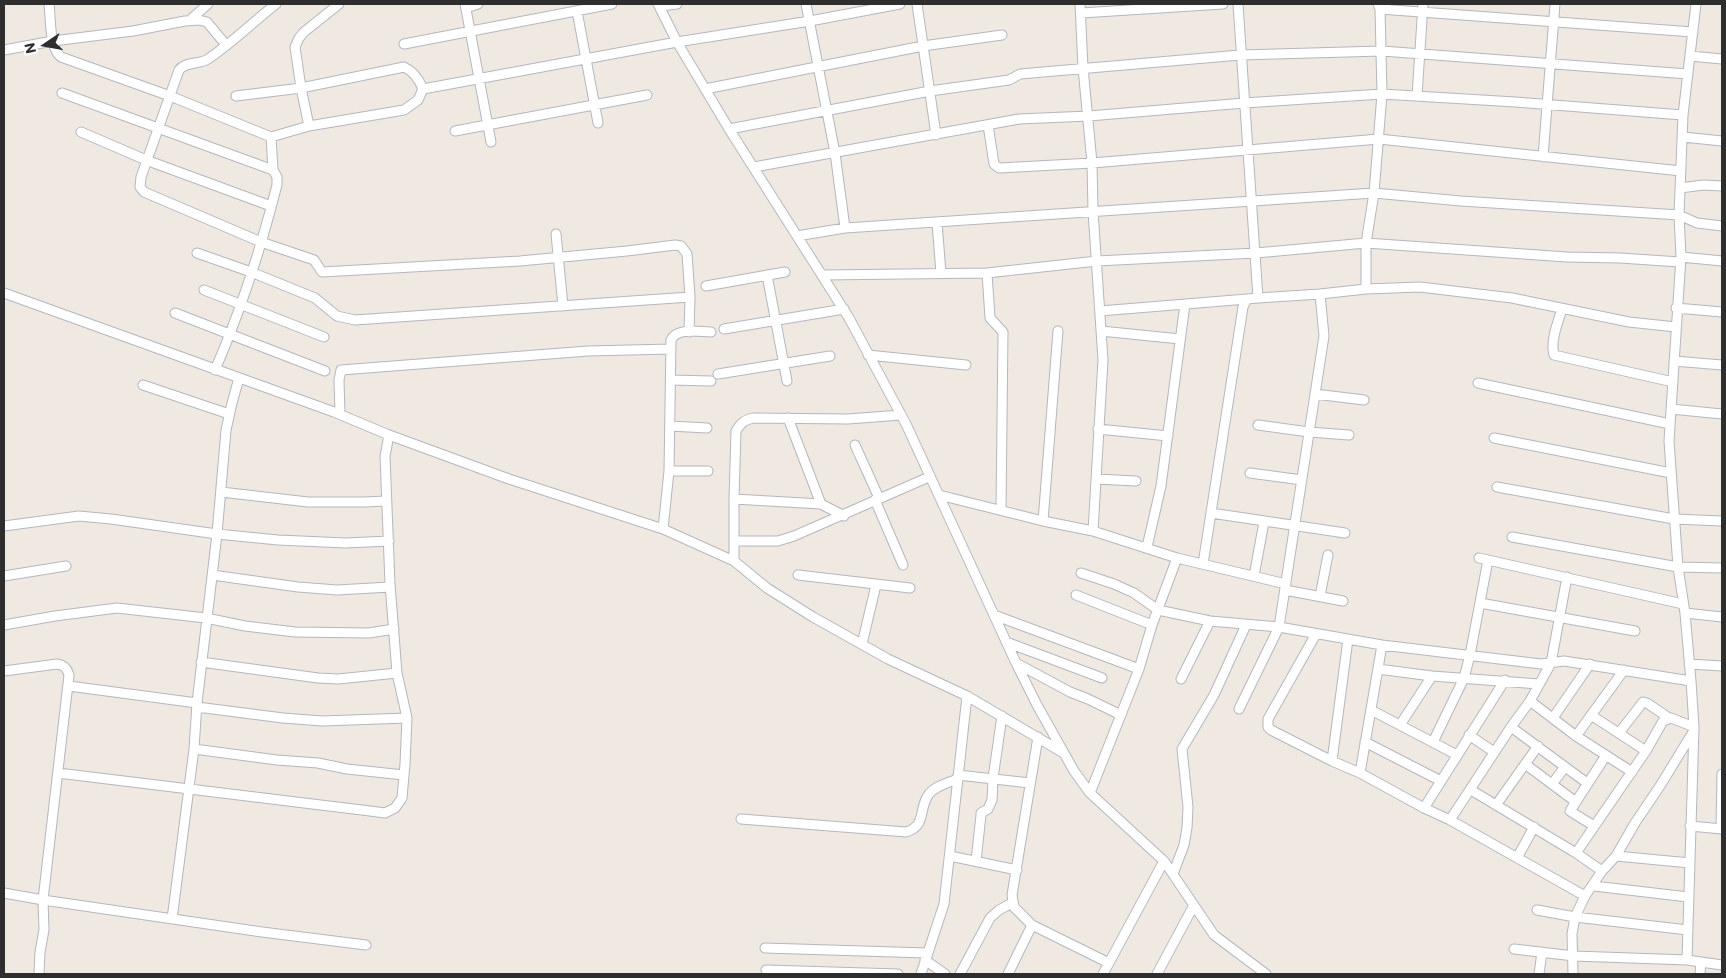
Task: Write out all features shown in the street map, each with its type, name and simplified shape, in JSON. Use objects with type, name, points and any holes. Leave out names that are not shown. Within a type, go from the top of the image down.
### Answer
[{"type":"street","points":[[49,4],[56,53],[66,60],[170,96],[271,138],[309,126],[404,110],[418,100],[423,89]]},
{"type":"street","points":[[190,20],[208,4]]},
{"type":"street","points":[[276,4],[205,62],[182,67],[146,160],[140,183],[144,192],[261,242],[314,260],[322,272],[559,257],[680,246],[687,254],[690,297],[689,332]]},
{"type":"street","points":[[309,126],[295,47],[304,32],[339,4]]},
{"type":"street","points":[[478,4],[465,6],[490,142]]},
{"type":"street","points":[[404,44],[612,4]]},
{"type":"street","points":[[677,4],[659,5],[677,42],[729,129],[844,309],[901,415],[1016,663],[1062,752],[1090,793],[1164,861],[1214,935],[1266,974]]},
{"type":"street","points":[[806,4],[835,153],[845,228]]},
{"type":"street","points":[[423,89],[677,42],[810,21],[900,4]]},
{"type":"street","points":[[917,4],[936,135]]},
{"type":"street","points":[[1093,531],[1103,360],[1089,116],[1083,68],[1081,9],[1224,4]]},
{"type":"street","points":[[1238,4],[1258,298]]},
{"type":"street","points":[[1543,157],[1555,4]]},
{"type":"street","points":[[1686,960],[1693,729],[1691,681],[1678,567],[1669,441],[1676,308],[1681,259],[1679,215],[1684,116],[1696,4]]},
{"type":"street","points":[[1366,289],[1366,243],[1374,193],[1382,94],[1379,6],[1423,8],[1693,32]]},
{"type":"street","points":[[1417,96],[1423,8]]},
{"type":"street","points":[[577,11],[598,123]]},
{"type":"street","points":[[4,50],[53,41],[133,31],[190,20],[206,22],[226,45]]},
{"type":"street","points":[[705,89],[923,46],[1002,35]]},
{"type":"street","points":[[729,129],[930,91],[1009,80],[1020,74],[1240,55],[1382,51],[1688,74]]},
{"type":"street","points":[[1690,56],[1722,59]]},
{"type":"street","points":[[236,96],[301,88],[404,67],[411,70],[423,89]]},
{"type":"street","points":[[62,93],[273,170]]},
{"type":"street","points":[[754,168],[1018,119],[1089,116],[1244,102],[1382,94],[1684,116]]},
{"type":"street","points":[[454,131],[647,95]]},
{"type":"street","points":[[988,125],[994,164],[999,168],[1092,163],[1379,139],[1681,171]]},
{"type":"street","points":[[81,132],[146,160],[272,206]]},
{"type":"street","points":[[1683,137],[1722,142]]},
{"type":"street","points":[[215,370],[241,304],[272,206],[277,177],[273,170],[271,138]]},
{"type":"street","points":[[1680,188],[1703,185],[1722,186]]},
{"type":"street","points":[[798,236],[845,228],[1374,193],[1461,201],[1679,215],[1697,223],[1722,226]]},
{"type":"street","points":[[937,223],[941,273]]},
{"type":"street","points":[[556,234],[563,306]]},
{"type":"street","points":[[822,274],[987,273],[1097,261],[1256,253],[1366,243],[1567,258],[1722,261]]},
{"type":"street","points":[[197,253],[315,298],[337,316],[355,320],[690,297]]},
{"type":"street","points":[[706,286],[785,272]]},
{"type":"street","points":[[987,273],[990,318],[1003,332],[1001,510]]},
{"type":"street","points":[[767,275],[787,381]]},
{"type":"street","points":[[1100,311],[1366,289],[1420,287],[1512,298],[1629,322],[1676,327]]},
{"type":"street","points":[[204,290],[324,337]]},
{"type":"street","points":[[4,293],[340,414],[389,435],[509,479],[663,529],[734,561],[767,588],[813,617],[888,659],[967,696],[1038,736],[1062,752]]},
{"type":"street","points":[[1239,709],[1279,627],[1324,336],[1320,294]]},
{"type":"street","points":[[1203,564],[1240,325],[1243,307],[1247,299]]},
{"type":"street","points":[[1147,547],[1161,486],[1185,304]]},
{"type":"street","points":[[1562,308],[1556,330],[1554,355],[1673,382]]},
{"type":"street","points":[[1676,308],[1722,312]]},
{"type":"street","points":[[724,329],[844,309]]},
{"type":"street","points":[[175,313],[325,371]]},
{"type":"street","points":[[1043,522],[1058,331]]},
{"type":"street","points":[[1101,331],[1180,339]]},
{"type":"street","points":[[663,529],[669,471],[671,349],[673,336],[689,332],[711,332]]},
{"type":"street","points":[[340,414],[339,380],[341,370],[588,351],[671,349]]},
{"type":"street","points":[[868,355],[966,365]]},
{"type":"street","points":[[671,380],[714,378],[784,363],[830,356]]},
{"type":"street","points":[[1674,361],[1722,364]]},
{"type":"street","points":[[172,918],[194,748],[201,662],[217,534],[226,430],[239,378]]},
{"type":"street","points":[[1478,383],[1670,424]]},
{"type":"street","points":[[143,385],[230,414]]},
{"type":"street","points":[[1315,394],[1364,400]]},
{"type":"street","points":[[1671,409],[1722,414]]},
{"type":"street","points":[[734,561],[736,431],[740,424],[753,418],[848,418],[901,415]]},
{"type":"street","points":[[788,418],[821,504]]},
{"type":"street","points":[[1258,425],[1349,435]]},
{"type":"street","points":[[670,426],[707,428]]},
{"type":"street","points":[[1098,429],[1168,436]]},
{"type":"street","points":[[58,773],[385,812],[395,808],[402,798],[407,718],[397,673],[390,587],[385,456],[389,435]]},
{"type":"street","points":[[1494,438],[1671,473]]},
{"type":"street","points":[[855,445],[903,565]]},
{"type":"street","points":[[669,471],[708,471]]},
{"type":"street","points":[[1250,473],[1302,480]]},
{"type":"street","points":[[735,541],[778,541],[844,516],[877,499],[930,477]]},
{"type":"street","points":[[1096,479],[1136,481]]},
{"type":"street","points":[[1497,487],[1674,519],[1722,521]]},
{"type":"street","points":[[221,492],[308,502],[386,500]]},
{"type":"street","points":[[939,494],[1043,522],[1093,531],[1177,558],[1254,576],[1286,587],[1344,601]]},
{"type":"street","points":[[734,500],[821,504],[844,516]]},
{"type":"street","points":[[1211,513],[1345,533]]},
{"type":"street","points":[[4,526],[79,516],[278,540],[389,541]]},
{"type":"street","points":[[1254,576],[1264,522]]},
{"type":"street","points":[[1512,537],[1678,567],[1722,568]]},
{"type":"street","points":[[1320,596],[1328,555]]},
{"type":"street","points":[[1090,793],[1139,669],[1152,625],[1177,558]]},
{"type":"street","points":[[1433,742],[1464,678],[1480,603],[1483,559],[1567,577],[1722,617]]},
{"type":"street","points":[[4,576],[66,566]]},
{"type":"street","points":[[1081,573],[1134,593],[1158,610],[1210,621],[1279,627],[1348,640],[1470,656],[1541,664],[1564,661],[1590,664],[1691,681]]},
{"type":"street","points":[[212,575],[298,587],[337,590],[390,587]]},
{"type":"street","points":[[798,575],[910,588]]},
{"type":"street","points":[[1450,820],[1530,701],[1551,663],[1567,577]]},
{"type":"street","points":[[862,644],[876,585]]},
{"type":"street","points":[[1076,595],[1152,625]]},
{"type":"street","points":[[1480,603],[1635,631]]},
{"type":"street","points":[[4,625],[117,608],[206,618],[245,626],[296,632],[369,632],[394,629]]},
{"type":"street","points":[[994,615],[1139,669]]},
{"type":"street","points":[[1181,678],[1210,621]]},
{"type":"street","points":[[1173,874],[1184,845],[1187,828],[1188,807],[1182,748],[1214,694],[1246,625]]},
{"type":"street","points":[[1316,634],[1268,719],[1271,730],[1332,762],[1360,773],[1450,820],[1586,896]]},
{"type":"street","points":[[1332,762],[1348,640]]},
{"type":"street","points":[[1006,642],[1102,678]]},
{"type":"street","points":[[1360,773],[1382,644]]},
{"type":"street","points":[[201,662],[318,678],[338,679],[397,673]]},
{"type":"street","points":[[1016,663],[1070,692],[1088,698],[1120,715]]},
{"type":"street","points":[[4,671],[57,664],[63,665],[68,670],[69,686],[43,900],[44,930],[39,974]]},
{"type":"street","points":[[1553,718],[1590,664]]},
{"type":"street","points":[[1689,664],[1722,666]]},
{"type":"street","points":[[1378,669],[1432,676],[1539,684]]},
{"type":"street","points":[[1576,736],[1624,670]]},
{"type":"street","points":[[1400,725],[1432,676]]},
{"type":"street","points":[[1424,808],[1505,680]]},
{"type":"street","points":[[69,686],[283,718],[322,722],[407,718]]},
{"type":"street","points":[[921,974],[944,904],[967,696]]},
{"type":"street","points":[[1530,701],[1576,736],[1632,772]]},
{"type":"street","points":[[1619,733],[1643,702],[1669,718],[1693,729]]},
{"type":"street","points":[[1370,710],[1457,755]]},
{"type":"street","points":[[1591,715],[1646,751]]},
{"type":"street","points":[[976,861],[980,815],[988,809],[992,800],[993,778],[1002,716]]},
{"type":"street","points":[[1576,853],[1646,751],[1663,721],[1669,718]]},
{"type":"street","points":[[1511,727],[1587,783]]},
{"type":"street","points":[[1573,974],[1572,934],[1575,917],[1602,871],[1616,856],[1634,823],[1660,786],[1693,729]]},
{"type":"street","points":[[1469,735],[1494,752]]},
{"type":"street","points":[[1038,736],[1012,902],[1014,907],[1032,926],[1109,963]]},
{"type":"street","points":[[1365,742],[1441,781]]},
{"type":"street","points":[[1496,804],[1538,746]]},
{"type":"street","points":[[194,748],[276,760],[318,763],[347,769],[404,774]]},
{"type":"street","points":[[1594,826],[1571,812],[1570,809],[1606,756]]},
{"type":"street","points":[[1525,764],[1576,802]]},
{"type":"street","points":[[1552,784],[1565,767]]},
{"type":"street","points":[[1690,826],[1721,828],[1722,774]]},
{"type":"street","points":[[741,819],[906,832],[918,826],[928,794],[957,777],[993,778],[1030,783]]},
{"type":"street","points":[[1471,790],[1534,827],[1602,871]]},
{"type":"street","points":[[1517,858],[1534,827]]},
{"type":"street","points":[[950,856],[1017,870]]},
{"type":"street","points":[[1616,856],[1690,863]]},
{"type":"street","points":[[1102,974],[1164,861]]},
{"type":"street","points":[[1594,886],[1688,896]]},
{"type":"street","points":[[4,893],[262,932],[366,945]]},
{"type":"street","points":[[960,974],[990,918],[1012,902]]},
{"type":"street","points":[[1157,974],[1194,905]]},
{"type":"street","points":[[1537,910],[1575,917],[1688,930]]},
{"type":"street","points":[[1008,974],[1032,926]]},
{"type":"street","points":[[765,948],[926,956],[945,974]]},
{"type":"street","points":[[1514,949],[1574,956],[1686,960],[1722,965]]},
{"type":"street","points":[[1539,974],[1542,952]]},
{"type":"street","points":[[1700,974],[1701,962]]},
{"type":"street","points":[[766,970],[898,974]]}]
